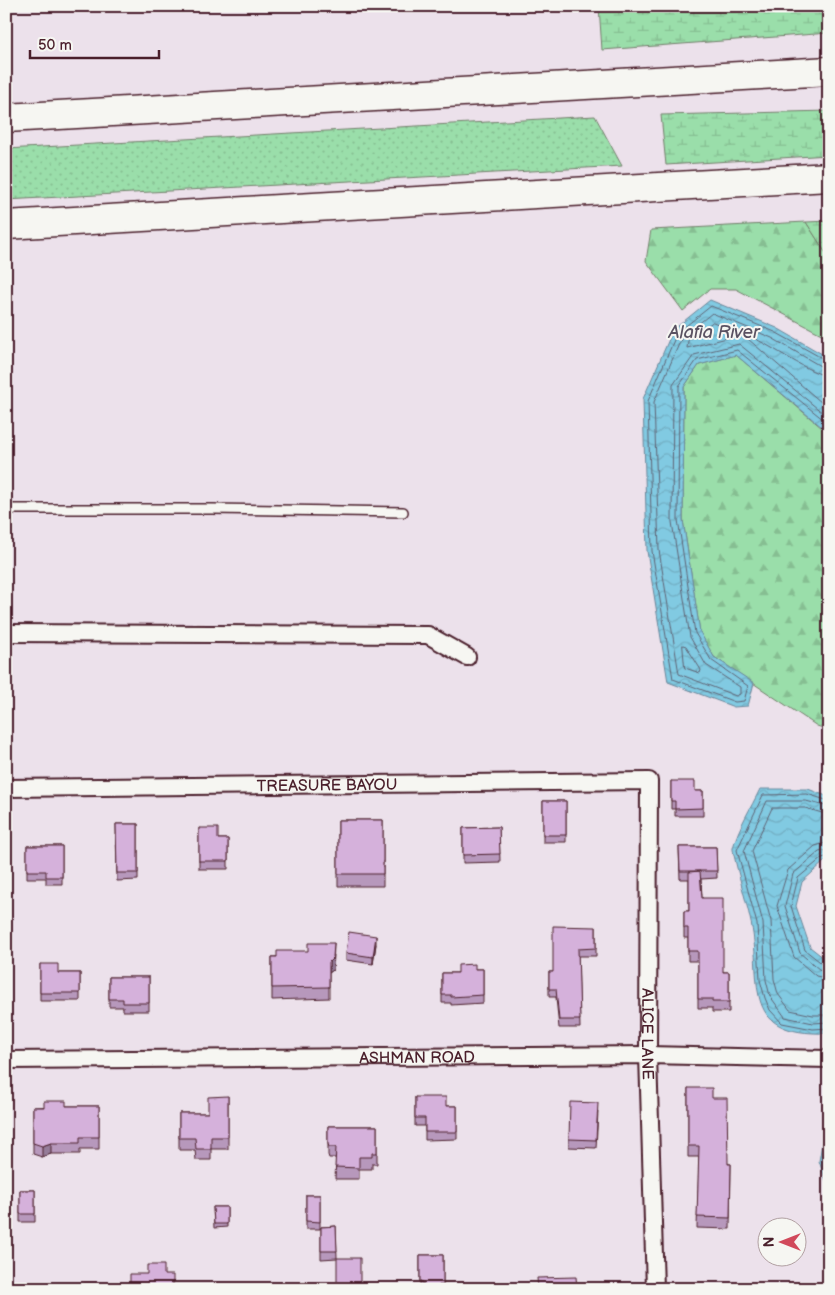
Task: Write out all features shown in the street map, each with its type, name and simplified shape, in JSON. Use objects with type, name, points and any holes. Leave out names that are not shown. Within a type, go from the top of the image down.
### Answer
[{"type":"highway","points":[[6,118],[829,71]]},
{"type":"highway","points":[[6,225],[829,177]]},
{"type":"street","points":[[6,633],[428,635],[466,657]]},
{"type":"street","name":"TREASURE BAYOU","points":[[6,788],[649,781]]},
{"type":"street","name":"ALICE LANE","points":[[649,781],[648,1056],[655,1289]]},
{"type":"street","name":"ASHMAN ROAD","points":[[6,1060],[648,1056],[829,1059]]},
{"type":"lane","points":[[6,509],[212,509],[403,512]]},
{"type":"green space","points":[[599,6],[829,6],[829,33],[602,50]]},
{"type":"green space","points":[[829,111],[829,155],[666,165],[661,115]]},
{"type":"green space","points":[[595,116],[622,166],[6,200],[6,149]]},
{"type":"green space","points":[[829,221],[829,258],[806,222]]},
{"type":"green space","points":[[806,222],[829,258],[829,338],[736,289],[710,289],[683,311],[646,261],[651,230]]},
{"type":"green space","points":[[736,355],[822,428],[829,429],[829,730],[817,726],[714,657],[700,633],[683,520],[684,387],[699,365]]},
{"type":"water","name":"Alafia River","points":[[710,300],[777,328],[829,358],[829,429],[823,428],[736,355],[699,365],[684,387],[683,520],[700,632],[714,657],[754,683],[748,706],[734,707],[668,682],[647,551],[643,399],[673,330]]},
{"type":"water","points":[[760,789],[808,789],[829,797],[829,861],[825,861],[802,882],[796,906],[810,947],[829,962],[829,1033],[799,1032],[779,1025],[767,1014],[760,999],[754,940],[733,848],[741,826]]},
{"type":"water","points":[[829,1110],[829,1190],[819,1161]]},
{"type":"building","points":[[671,781],[695,781],[695,791],[703,791],[703,808],[675,809],[675,801],[671,801]]},
{"type":"building","points":[[543,801],[566,801],[566,835],[543,835]]},
{"type":"building","points":[[338,820],[383,820],[383,874],[338,874]]},
{"type":"building","points":[[116,824],[138,824],[138,873],[117,873]]},
{"type":"building","points":[[499,827],[500,854],[463,855],[463,828]]},
{"type":"building","points":[[199,828],[218,828],[218,839],[228,839],[228,861],[199,861]]},
{"type":"building","points":[[27,846],[62,846],[62,877],[46,877],[46,871],[27,871]]},
{"type":"building","points":[[679,847],[716,847],[717,871],[680,871]]},
{"type":"building","points":[[700,871],[702,898],[723,898],[723,972],[729,972],[729,1002],[712,1002],[712,999],[698,999],[698,951],[688,951],[688,928],[684,928],[684,911],[689,911],[689,872]]},
{"type":"building","points":[[553,926],[596,927],[596,948],[578,949],[580,1020],[559,1020],[556,989],[549,989],[549,972],[553,972]]},
{"type":"building","points":[[349,932],[376,936],[373,957],[346,953]]},
{"type":"building","points":[[308,943],[334,943],[333,958],[329,962],[329,987],[272,988],[272,957],[277,957],[277,951],[308,951]]},
{"type":"building","points":[[40,964],[58,964],[58,973],[80,973],[80,993],[40,993]]},
{"type":"building","points":[[475,964],[475,969],[483,969],[483,995],[451,997],[451,995],[442,995],[442,973],[458,973],[458,965]]},
{"type":"building","points":[[109,977],[149,977],[149,1003],[123,1003],[123,999],[109,999]]},
{"type":"building","points":[[688,1088],[712,1088],[712,1098],[727,1098],[728,1164],[731,1164],[730,1218],[697,1217],[699,1146],[688,1146]]},
{"type":"building","points":[[228,1096],[228,1137],[211,1137],[211,1149],[196,1149],[195,1138],[179,1138],[179,1113],[208,1113],[208,1097]]},
{"type":"building","points":[[415,1097],[446,1097],[446,1106],[457,1106],[457,1132],[425,1132],[425,1118],[415,1118]]},
{"type":"building","points":[[44,1101],[66,1101],[66,1106],[99,1106],[99,1137],[80,1137],[80,1143],[51,1143],[42,1146],[33,1143],[33,1107],[44,1107]]},
{"type":"building","points":[[570,1102],[598,1103],[596,1140],[569,1139]]},
{"type":"building","points":[[328,1126],[377,1126],[377,1153],[372,1153],[372,1157],[359,1157],[359,1168],[335,1167],[336,1147],[329,1147]]},
{"type":"building","points":[[20,1190],[35,1190],[35,1214],[20,1214]]},
{"type":"building","points":[[306,1195],[320,1195],[320,1222],[306,1221]]},
{"type":"building","points":[[213,1207],[227,1207],[227,1224],[214,1224]]},
{"type":"building","points":[[336,1226],[337,1251],[321,1251],[321,1227]]},
{"type":"building","points":[[420,1255],[443,1255],[443,1285],[439,1285],[439,1289],[423,1289],[423,1282],[420,1282]]},
{"type":"building","points":[[337,1258],[360,1258],[360,1288],[337,1289]]},
{"type":"building","points":[[147,1265],[164,1265],[164,1275],[173,1275],[173,1285],[301,1287],[301,1283],[320,1283],[320,1289],[130,1289],[130,1274],[147,1274]]},
{"type":"building","points":[[576,1277],[577,1289],[538,1289],[537,1278]]},
{"type":"building","points":[[84,1283],[109,1283],[109,1289],[6,1289],[6,1284],[84,1286]]}]
